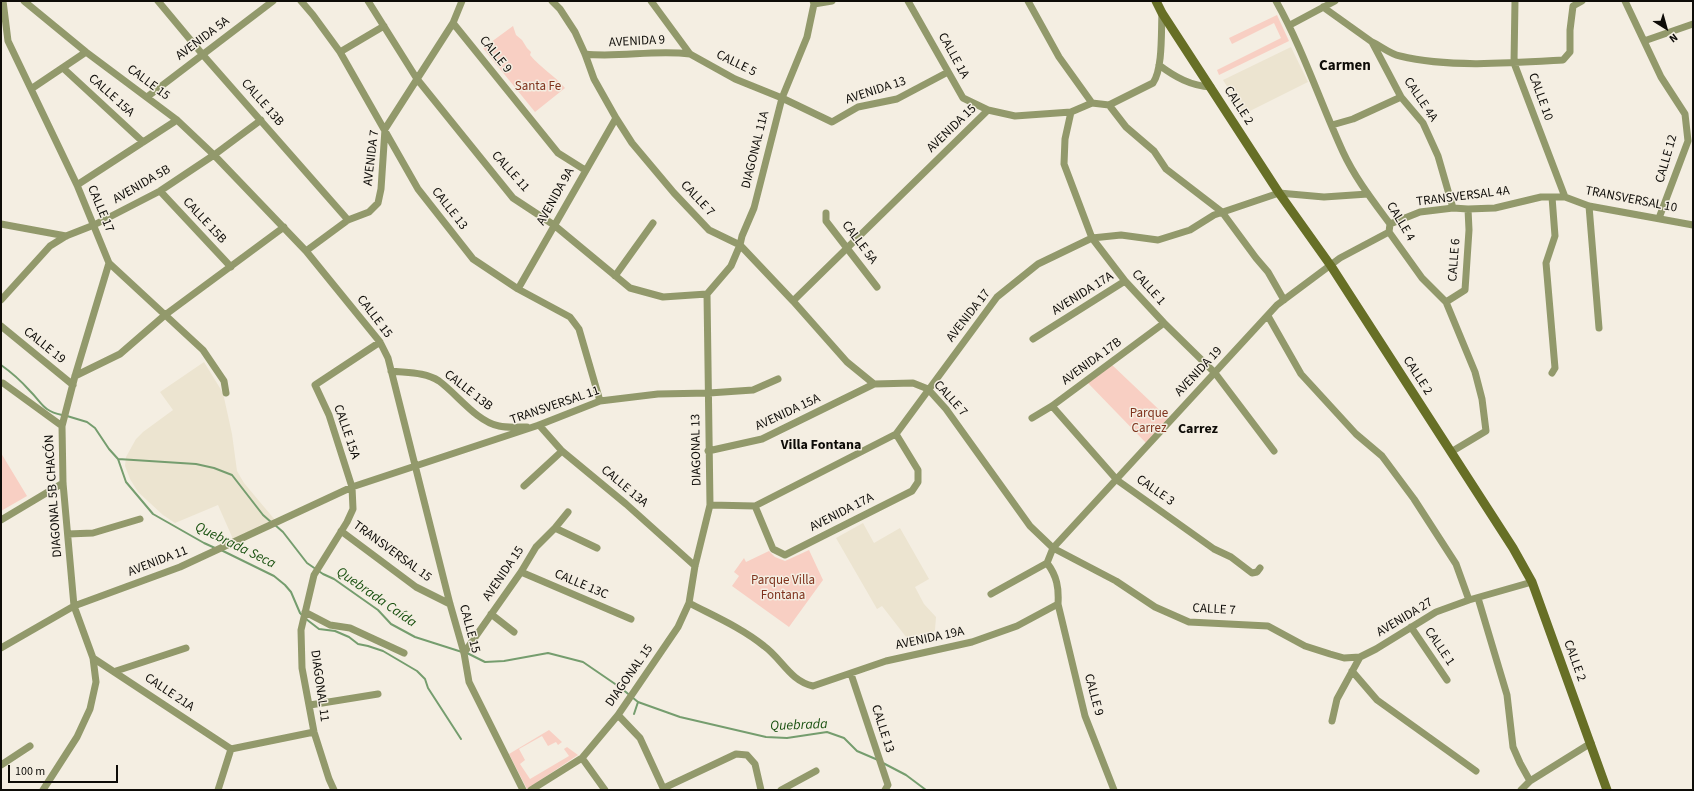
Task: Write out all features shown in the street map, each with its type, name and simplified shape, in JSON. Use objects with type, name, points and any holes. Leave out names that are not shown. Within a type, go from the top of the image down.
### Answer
[{"type":"street","name":"CALLE 17","points":[[3,1],[8,41],[77,185],[109,264],[203,350],[224,381],[226,393]]},
{"type":"street","name":"CALLE 15","points":[[24,1],[86,52],[177,120],[214,155],[306,251],[380,342],[388,358],[450,604],[464,653],[469,682],[523,790]]},
{"type":"street","name":"CALLE 13B","points":[[158,1],[203,55],[348,220]]},
{"type":"street","name":"AVENIDA 5A","points":[[147,97],[273,1]]},
{"type":"street","name":"CALLE 13","points":[[300,1],[313,15],[340,52],[418,189],[473,259],[518,289],[570,317],[576,322],[600,401]]},
{"type":"street","name":"CALLE 11","points":[[368,1],[417,79],[513,198],[554,225],[630,288],[663,297],[707,294]]},
{"type":"street","name":"AVENIDA 7","points":[[306,251],[348,220],[369,212],[378,203],[381,189],[385,130],[453,23],[462,1]]},
{"type":"street","name":"CALLE 7","points":[[552,1],[560,9],[571,26],[585,54],[594,78],[616,118],[632,143],[674,193],[709,230],[740,245],[793,301],[847,362],[874,384],[913,383],[928,389],[946,409],[1030,526],[1053,548],[1116,581],[1155,607],[1189,622],[1268,626],[1306,646],[1344,658],[1360,657]]},
{"type":"street","name":"CALLE 5","points":[[651,1],[690,54],[735,79],[782,98],[832,122]]},
{"type":"street","points":[[813,3],[832,1]]},
{"type":"street","name":"CALLE 1A","points":[[908,1],[963,98],[988,110]]},
{"type":"street","points":[[1028,1],[1059,57],[1092,103]]},
{"type":"street","name":"CALLE 2","points":[[1156,1],[1162,13],[1279,193],[1331,266],[1451,452],[1532,582],[1607,790]]},
{"type":"street","name":"CALLE 4","points":[[1276,1],[1290,25],[1344,153],[1368,194],[1390,224],[1389,232],[1422,278],[1446,302],[1475,372],[1482,399],[1486,431],[1451,452]]},
{"type":"street","points":[[1290,25],[1335,1]]},
{"type":"street","name":"CALLE 10","points":[[1515,1],[1514,62],[1565,197]]},
{"type":"street","points":[[1372,42],[1398,56],[1443,62],[1563,60],[1570,52],[1570,30],[1574,6],[1582,1]]},
{"type":"street","name":"CALLE 12","points":[[1625,1],[1661,77],[1685,114],[1688,141],[1659,218]]},
{"type":"street","name":"DIAGONAL 11A","points":[[707,294],[731,266],[754,208],[782,98],[806,37],[813,3]]},
{"type":"street","name":"CALLE 4A","points":[[1323,7],[1372,42],[1401,97],[1423,123],[1438,156],[1453,208]]},
{"type":"street","points":[[1162,13],[1157,78],[1153,82],[1110,105],[1126,127],[1154,151],[1166,169],[1222,212],[1268,272],[1284,300]]},
{"type":"street","name":"CALLE 9","points":[[453,23],[558,153],[585,170]]},
{"type":"street","points":[[1644,41],[1693,24]]},
{"type":"street","points":[[340,52],[384,26]]},
{"type":"street","points":[[31,90],[86,52]]},
{"type":"street","name":"AVENIDA 9","points":[[585,54],[604,56],[677,52],[690,54]]},
{"type":"street","points":[[1159,65],[1171,74],[1188,83],[1198,87],[1211,88]]},
{"type":"street","name":"CALLE 15A","points":[[62,68],[143,142]]},
{"type":"street","name":"AVENIDA 13","points":[[832,122],[858,107],[898,99],[948,72]]},
{"type":"street","points":[[1332,125],[1353,119],[1401,97]]},
{"type":"street","name":"AVENIDA 15","points":[[793,301],[988,110],[1015,116],[1071,112],[1092,103],[1110,105]]},
{"type":"street","name":"CALLE 1","points":[[1071,112],[1065,139],[1064,164],[1092,238],[1125,281],[1214,373],[1274,451]]},
{"type":"street","name":"AVENIDA 9A","points":[[518,289],[616,118]]},
{"type":"street","points":[[77,185],[177,120]]},
{"type":"street","name":"AVENIDA 5B","points":[[1,300],[50,246],[66,236],[94,225],[160,191],[214,155],[261,120]]},
{"type":"street","name":"CALLE 15B","points":[[160,191],[231,267]]},
{"type":"street","points":[[1279,193],[1324,197],[1368,194]]},
{"type":"street","name":"AVENIDA 17","points":[[710,505],[755,506],[896,434],[997,297],[1038,264],[1092,238],[1122,235],[1158,240],[1190,230],[1214,215],[1279,193]]},
{"type":"street","name":"TRANSVERSAL 4A","points":[[1390,224],[1420,212],[1453,208],[1495,208],[1541,197],[1565,197]]},
{"type":"street","points":[[1552,197],[1556,236],[1546,263],[1555,368],[1552,373]]},
{"type":"street","name":"TRANSVERSAL 10","points":[[1565,197],[1589,206],[1693,225]]},
{"type":"street","points":[[1589,206],[1599,328]]},
{"type":"street","name":"CALLE 6","points":[[1446,302],[1465,290],[1469,230],[1468,209]]},
{"type":"street","name":"CALLE 5A","points":[[826,213],[826,221],[877,287]]},
{"type":"street","points":[[615,276],[653,223]]},
{"type":"street","points":[[1,224],[66,236]]},
{"type":"street","points":[[75,376],[120,354],[166,316],[284,227]]},
{"type":"street","name":"AVENIDA 19","points":[[1047,563],[1053,548],[1276,306],[1340,258],[1389,232]]},
{"type":"street","name":"DIAGONAL 5B CHACÓN","points":[[43,790],[77,737],[90,709],[96,682],[93,658],[74,606],[63,483],[62,426],[75,376],[109,264]]},
{"type":"street","name":"AVENIDA 17A","points":[[1033,339],[1125,281]]},
{"type":"street","name":"DIAGONAL 13","points":[[689,603],[695,566],[710,505],[708,452],[707,294]]},
{"type":"street","points":[[1268,316],[1301,374],[1356,434],[1382,456],[1414,499],[1456,564],[1469,600]]},
{"type":"street","name":"AVENIDA 17B","points":[[1032,418],[1052,406],[1164,323]]},
{"type":"street","name":"CALLE 19","points":[[1,326],[73,384]]},
{"type":"street","name":"CALLE 15A","points":[[352,487],[329,415],[315,385],[380,342]]},
{"type":"street","name":"CALLE 13B","points":[[391,372],[419,373],[438,381],[476,414],[498,426],[531,428]]},
{"type":"street","points":[[708,393],[753,390],[778,379]]},
{"type":"street","points":[[1,384],[3,383],[62,426]]},
{"type":"street","name":"AVENIDA 15A","points":[[708,452],[762,439],[874,384]]},
{"type":"street","name":"TRANSVERSAL 11","points":[[415,465],[531,428],[600,401],[658,394],[708,393]]},
{"type":"street","name":"CALLE 3","points":[[1052,406],[1117,480],[1214,549],[1231,557],[1252,573],[1256,572],[1260,568]]},
{"type":"street","name":"CALLE 13A","points":[[539,425],[562,451],[626,504],[695,566]]},
{"type":"street","name":"AVENIDA 17A","points":[[755,506],[773,549],[785,555],[912,491],[918,482],[918,470],[896,434]]},
{"type":"street","points":[[524,486],[562,451]]},
{"type":"street","name":"AVENIDA 11","points":[[1,648],[74,606],[180,567],[352,487],[415,465]]},
{"type":"street","points":[[1,520],[63,483]]},
{"type":"street","name":"DIAGONAL 11","points":[[334,790],[328,779],[314,732],[302,668],[301,630],[314,575],[353,509],[352,487]]},
{"type":"street","name":"AVENIDA 15","points":[[464,653],[521,572],[536,547],[555,528],[568,512]]},
{"type":"street","points":[[68,534],[94,533],[140,519]]},
{"type":"street","points":[[555,528],[597,548]]},
{"type":"street","name":"TRANSVERSAL 15","points":[[341,531],[416,587],[450,604]]},
{"type":"street","points":[[992,594],[1047,563]]},
{"type":"street","name":"CALLE 9","points":[[1047,563],[1053,571],[1059,589],[1058,604],[1085,716],[1114,790]]},
{"type":"street","name":"CALLE 13C","points":[[521,572],[631,619]]},
{"type":"street","name":"AVENIDA 27","points":[[1360,657],[1376,649],[1436,612],[1469,600],[1532,582]]},
{"type":"street","points":[[1478,598],[1507,695],[1513,747],[1530,781]]},
{"type":"street","name":"AVENIDA 19A","points":[[689,603],[765,646],[788,672],[803,684],[813,686],[886,661],[972,642],[1017,626],[1058,604]]},
{"type":"street","name":"DIAGONAL 15","points":[[582,758],[618,714],[678,627],[689,603]]},
{"type":"street","points":[[305,612],[330,625],[350,628],[404,653]]},
{"type":"street","points":[[492,614],[514,632]]},
{"type":"street","name":"CALLE 1","points":[[1411,627],[1447,680]]},
{"type":"street","points":[[116,672],[186,648]]},
{"type":"street","points":[[1332,721],[1337,699],[1360,657]]},
{"type":"street","name":"CALLE 21A","points":[[93,658],[230,749]]},
{"type":"street","points":[[1352,671],[1377,700],[1476,771]]},
{"type":"street","name":"CALLE 13","points":[[851,674],[888,785],[885,790]]},
{"type":"street","points":[[310,705],[378,694]]},
{"type":"street","points":[[618,714],[640,738],[664,789],[736,754],[747,755],[755,764],[761,790]]},
{"type":"street","points":[[218,790],[230,749],[314,732]]},
{"type":"street","points":[[1521,790],[1530,781],[1590,743]]},
{"type":"street","points":[[1,765],[30,746]]},
{"type":"street","points":[[531,790],[582,758],[606,790]]},
{"type":"street","points":[[781,790],[816,771]]},
{"type":"shaded area","points":[[1291,47],[1308,82],[1244,114],[1223,80]]},
{"type":"shaded area","points":[[204,362],[223,393],[232,434],[237,471],[244,483],[275,520],[233,539],[218,505],[175,523],[163,515],[138,492],[130,479],[125,466],[126,457],[136,439],[173,410],[160,392]]},
{"type":"shaded area","points":[[863,523],[874,543],[900,528],[929,579],[915,587],[924,604],[936,617],[935,630],[928,639],[910,642],[882,606],[877,609],[836,538]]},
{"type":"green space","points":[[1277,15],[1289,41],[1219,75],[1217,70],[1281,38],[1274,23],[1232,44],[1229,38]]},
{"type":"green space","name":"Santa Fe","points":[[513,26],[516,35],[531,52],[530,55],[565,88],[535,112],[483,48]]},
{"type":"green space","name":"Parque Carrez","points":[[1110,363],[1171,421],[1148,445],[1086,381]]},
{"type":"green space","points":[[1,453],[27,496],[1,511]]},
{"type":"green space","name":"Parque Villa Fontana","points":[[809,550],[823,580],[789,627],[732,586],[739,576],[734,572],[744,558],[746,562],[769,551],[775,557],[785,561]]},
{"type":"green space","points":[[549,730],[562,742],[558,745],[556,742],[548,746],[542,736],[519,749],[525,760],[520,764],[530,779],[569,756],[564,749],[567,747],[578,755],[527,789],[509,754]]},
{"type":"waterway","name":"Quebrada Seca","points":[[1,365],[20,381],[47,409],[62,415]]},
{"type":"waterway","name":"Quebrada Seca","points":[[67,416],[87,422],[95,428],[109,449],[118,459],[126,482],[153,514],[215,548]]},
{"type":"waterway","name":"Quebrada Caída","points":[[118,459],[196,464],[214,468],[232,475],[263,515],[271,522]]},
{"type":"waterway","name":"Quebrada Caída","points":[[275,525],[283,532],[307,563],[323,574],[334,579],[378,610],[391,624],[415,637],[462,652]]},
{"type":"waterway","name":"Quebrada Seca","points":[[221,550],[274,576],[291,592],[300,613],[303,616]]},
{"type":"waterway","name":"Quebrada Seca","points":[[306,619],[319,629],[335,631],[349,637],[358,644],[383,651],[417,671],[425,679],[428,688],[461,739]]},
{"type":"waterway","name":"Quebrada Caída","points":[[467,653],[485,662],[504,661],[548,653],[583,662],[621,688],[638,702],[634,714]]},
{"type":"waterway","name":"Quebrada","points":[[638,702],[680,717],[766,737],[787,738],[827,732],[844,738],[857,751],[878,760]]},
{"type":"waterway","name":"Quebrada","points":[[883,763],[906,775],[926,790]]},
{"type":"district","name":"Carmen","points":[[1345,67]]},
{"type":"district","name":"Carrez","points":[[1198,430]]},
{"type":"district","name":"Villa Fontana","points":[[821,446]]}]
